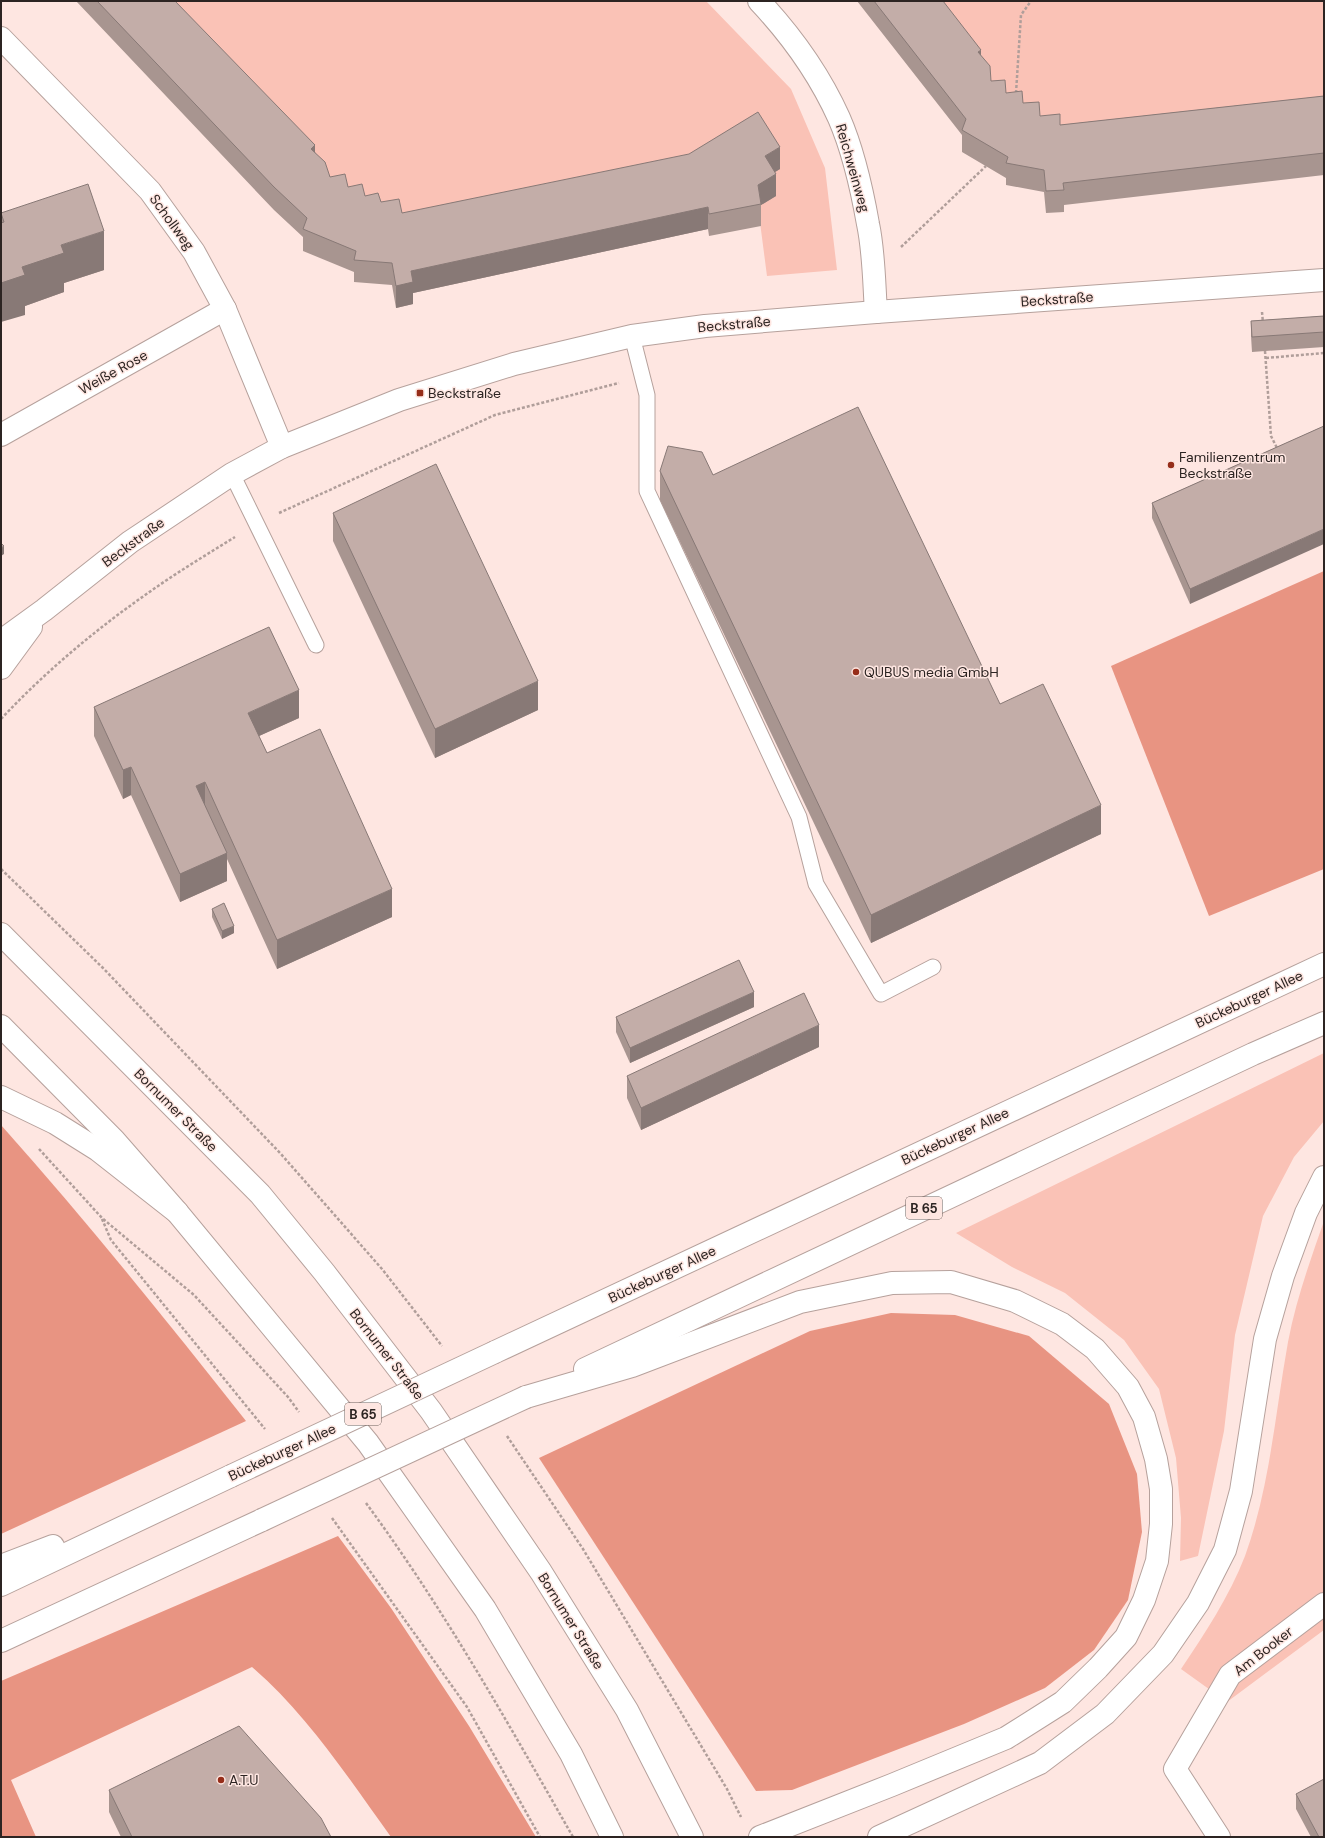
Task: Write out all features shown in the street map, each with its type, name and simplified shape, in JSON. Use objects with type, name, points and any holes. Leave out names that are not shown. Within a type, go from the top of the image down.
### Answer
[{"type":"main road","name":"Reichweinweg","points":[[759,1],[779,22],[814,72],[839,119],[855,166],[869,225],[876,312]]},
{"type":"main road","name":"Schollweg","points":[[1,38],[150,191],[194,252],[224,309],[282,447]]},
{"type":"main road","name":"Beckstraße","points":[[1,640],[44,610],[130,542],[232,474],[282,447],[399,400],[514,364],[632,336],[705,326],[876,312],[1324,280]]},
{"type":"main road","name":"Weiße Rose","points":[[1,435],[224,309]]},
{"type":"main road","name":"Beckstraße","points":[[1,668],[44,610]]},
{"type":"main road","name":"Bornumer Straße","points":[[1,934],[260,1194],[324,1272],[431,1411],[541,1572],[627,1710],[692,1837]]},
{"type":"main road","name":"Bückeburger Allee","points":[[1,1585],[1324,964]]},
{"type":"main road","name":"B 65","points":[[1,1640],[526,1397],[1232,1064],[1324,1023]]},
{"type":"main road","points":[[1,1026],[114,1140],[177,1212],[368,1443],[485,1609],[571,1754],[612,1837]]},
{"type":"main road","points":[[1,1097],[55,1123],[98,1150],[177,1212]]},
{"type":"main road","points":[[879,1837],[1040,1763],[1105,1714],[1163,1654],[1198,1602],[1224,1550],[1241,1491],[1265,1339],[1283,1276],[1306,1213],[1324,1177]]},
{"type":"main road","points":[[526,1397],[632,1366],[800,1302],[892,1283],[951,1282],[1015,1301],[1062,1324],[1095,1349],[1128,1386],[1144,1417],[1156,1459],[1161,1489],[1161,1524],[1157,1560],[1144,1600],[1126,1637],[1098,1668],[1063,1702],[1006,1738],[760,1837]]},
{"type":"main road","points":[[1,1566],[231,1476]]},
{"type":"main road","name":"Am Booker","points":[[1219,1837],[1175,1769],[1230,1675],[1324,1604]]},
{"type":"lane","points":[[632,336],[647,395],[647,492],[799,817],[816,884],[881,994],[933,967]]},
{"type":"lane","points":[[232,474],[316,645]]},
{"type":"path","points":[[1015,99],[1021,15],[1031,1]]},
{"type":"path","points":[[873,274],[986,166]]},
{"type":"path","points":[[1265,351],[1271,436],[1279,454]]},
{"type":"path","points":[[1266,358],[1324,353]]},
{"type":"path","points":[[1,719],[18,700],[70,652],[148,593],[256,523],[495,416],[642,376]]},
{"type":"path","points":[[35,1145],[102,1218],[194,1295],[288,1396],[302,1416]]},
{"type":"path","points":[[364,1500],[392,1538],[487,1685],[573,1837]]},
{"type":"shaded area","points":[[154,1],[706,1],[791,89],[825,168],[837,270],[767,276],[758,207],[402,235],[348,209]]},
{"type":"shaded area","points":[[925,1],[1324,1],[1324,118],[1094,143],[1006,115]]},
{"type":"shaded area","points":[[1324,571],[1324,869],[1209,916],[1111,666]]},
{"type":"shaded area","points":[[1324,1053],[1324,1121],[1294,1157],[1263,1216],[1235,1335],[1224,1431],[1198,1556],[1180,1561],[1181,1518],[1176,1458],[1159,1389],[1124,1340],[1065,1293],[1012,1267],[956,1233]]},
{"type":"shaded area","points":[[1,1125],[95,1234],[246,1421],[1,1534]]},
{"type":"shaded area","points":[[1324,1221],[1324,1630],[1227,1702],[1181,1669],[1208,1628],[1232,1586],[1245,1556],[1266,1477],[1291,1326]]},
{"type":"shaded area","points":[[891,1313],[955,1315],[1029,1336],[1109,1404],[1137,1474],[1142,1532],[1128,1600],[1094,1650],[1045,1688],[964,1724],[792,1790],[756,1791],[539,1458],[810,1331]]},
{"type":"shaded area","points":[[338,1536],[391,1608],[469,1726],[536,1837],[391,1837],[343,1770],[309,1726],[272,1685],[252,1667],[11,1780],[36,1837],[1,1837],[1,1681]]},
{"type":"building","points":[[97,1],[175,1],[315,145],[311,149],[325,162],[330,177],[345,174],[348,187],[362,184],[365,196],[378,193],[381,202],[399,199],[402,213],[689,154],[758,112],[780,147],[765,156],[776,174],[758,185],[761,204],[709,214],[708,207],[411,271],[413,282],[396,286],[392,263],[354,260],[356,251],[303,229],[307,218],[274,187]]},
{"type":"building","points":[[874,1],[943,1],[981,50],[978,52],[990,66],[991,81],[1005,80],[1006,93],[1022,91],[1023,103],[1039,102],[1040,116],[1060,114],[1060,125],[1324,96],[1324,153],[1063,183],[1064,190],[1046,191],[1044,170],[1006,163],[1008,157],[962,130],[966,119]]},
{"type":"building","points":[[88,184],[104,231],[61,245],[64,253],[22,267],[25,275],[1,283],[1,223],[4,222],[1,213]]},
{"type":"building","points":[[1324,316],[1324,332],[1252,337],[1251,321]]},
{"type":"building","name":"QUBUS media GmbH","points":[[858,407],[1000,704],[1043,684],[1101,805],[871,915],[660,471],[668,446],[702,452],[713,475]]},
{"type":"building","points":[[1324,426],[1324,529],[1190,589],[1152,503]]},
{"type":"building","points":[[436,464],[538,681],[435,729],[333,513]]},
{"type":"building","points":[[269,627],[299,690],[248,713],[267,753],[320,729],[392,889],[277,940],[205,782],[196,786],[227,853],[180,874],[131,767],[123,770],[94,707]]},
{"type":"building","points":[[224,903],[234,926],[222,931],[212,909]]},
{"type":"building","points":[[739,960],[754,992],[630,1048],[616,1017]]},
{"type":"building","points":[[804,993],[819,1025],[641,1108],[627,1076]]},
{"type":"building","name":"A.T.U","points":[[239,1726],[321,1818],[331,1837],[132,1837],[109,1790]]},
{"type":"building","points":[[1324,1779],[1324,1837],[1319,1837],[1296,1794]]},
{"type":"place","name":"Beckstraße","points":[[420,393]]},
{"type":"place","name":"Familienzentrum Beckstraße","points":[[1171,465]]},
{"type":"place","name":"QUBUS media GmbH","points":[[856,672]]},
{"type":"place","name":"A.T.U","points":[[221,1780]]}]
